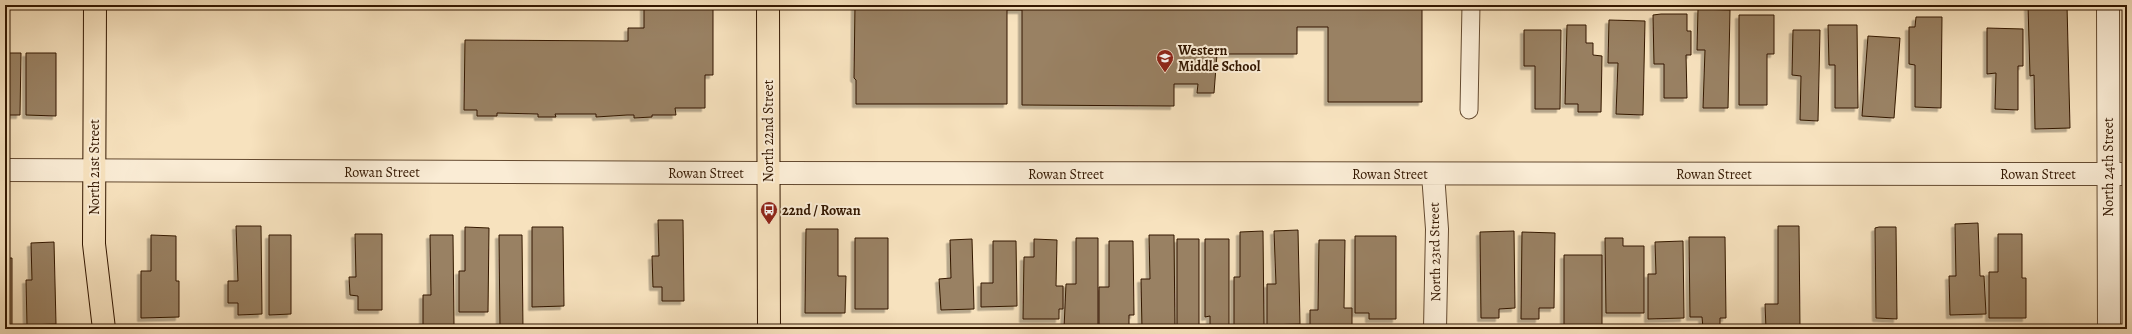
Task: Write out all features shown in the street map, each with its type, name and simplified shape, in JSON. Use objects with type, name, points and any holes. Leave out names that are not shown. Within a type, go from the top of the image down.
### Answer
[{"type":"main road","name":"North 21st Street","points":[[95,5],[94,244],[104,329]]},
{"type":"main road","name":"North 22nd Street","points":[[768,5],[768,329]]},
{"type":"street","name":"North 24th Street","points":[[2108,5],[2118,174],[2109,329]]},
{"type":"street","name":"Rowan Street","points":[[5,170],[768,173],[2118,174]]},
{"type":"street","name":"North 23rd Street","points":[[1433,174],[1437,230],[1435,329]]},
{"type":"lane","points":[[1469,110],[1471,5]]},
{"type":"building","points":[[644,5],[713,5],[713,75],[705,75],[705,108],[675,108],[676,115],[652,115],[652,117],[634,118],[634,115],[596,117],[596,114],[555,114],[556,117],[538,117],[538,114],[497,113],[497,116],[477,116],[477,110],[464,110],[465,40],[628,41],[628,28],[644,28]]},
{"type":"building","points":[[855,5],[1422,5],[1422,102],[1328,102],[1328,27],[1297,27],[1297,54],[1217,54],[1214,93],[1197,93],[1198,84],[1174,84],[1174,106],[1022,105],[1022,10],[1007,10],[1007,104],[856,104],[856,80],[854,78]]},
{"type":"building","points":[[2028,5],[2067,5],[2070,128],[2035,129],[2034,75],[2030,76]]},
{"type":"building","points":[[1698,9],[1730,10],[1728,108],[1703,108],[1705,50],[1697,50]]},
{"type":"building","points":[[1687,14],[1687,31],[1691,31],[1691,55],[1686,55],[1687,98],[1664,98],[1664,64],[1654,64],[1653,15]]},
{"type":"building","points":[[1739,15],[1774,15],[1774,54],[1767,54],[1767,105],[1739,105]]},
{"type":"building","points":[[1916,17],[1942,17],[1941,108],[1915,107],[1915,65],[1909,64],[1909,27],[1915,27]]},
{"type":"building","points":[[1609,20],[1645,21],[1643,115],[1616,114],[1618,63],[1608,63]]},
{"type":"building","points":[[1567,25],[1586,25],[1586,43],[1593,43],[1593,55],[1602,56],[1601,112],[1578,112],[1578,104],[1565,104]]},
{"type":"building","points":[[1828,25],[1857,25],[1858,108],[1835,108],[1835,65],[1829,65]]},
{"type":"building","points":[[1987,28],[2023,29],[2023,66],[2018,66],[2018,110],[1995,109],[1996,73],[1987,74]]},
{"type":"building","points":[[1524,30],[1561,30],[1560,109],[1535,109],[1535,66],[1524,66]]},
{"type":"building","points":[[1793,30],[1820,30],[1818,121],[1800,120],[1801,76],[1792,75]]},
{"type":"building","points":[[1868,36],[1900,38],[1894,118],[1862,116]]},
{"type":"building","points":[[5,53],[21,53],[20,115],[5,115]]},
{"type":"building","points":[[26,53],[56,53],[56,116],[26,115]]},
{"type":"building","points":[[658,220],[683,220],[684,301],[662,301],[662,287],[653,287],[652,256],[659,256]]},
{"type":"building","points":[[1978,223],[1980,276],[1984,276],[1986,314],[1950,315],[1949,276],[1956,276],[1955,224]]},
{"type":"building","points":[[236,226],[261,226],[262,314],[238,315],[238,303],[228,303],[228,281],[238,281]]},
{"type":"building","points":[[1778,226],[1799,226],[1800,329],[1766,329],[1765,304],[1778,304]]},
{"type":"building","points":[[465,227],[489,228],[488,312],[459,312],[459,271],[465,271]]},
{"type":"building","points":[[532,227],[563,227],[564,306],[532,307]]},
{"type":"building","points":[[1896,227],[1897,319],[1876,318],[1875,228]]},
{"type":"building","points":[[806,229],[838,229],[838,276],[846,276],[845,313],[805,313]]},
{"type":"building","points":[[1298,230],[1300,324],[1267,325],[1267,284],[1276,284],[1274,231]]},
{"type":"building","points":[[1263,231],[1264,327],[1234,327],[1234,277],[1240,277],[1240,232]]},
{"type":"building","points":[[1514,231],[1515,308],[1499,309],[1499,318],[1481,318],[1480,232]]},
{"type":"building","points":[[1522,232],[1555,233],[1554,308],[1539,308],[1539,319],[1521,319]]},
{"type":"building","points":[[355,234],[382,234],[382,310],[358,310],[358,296],[350,295],[349,277],[356,277]]},
{"type":"building","points":[[1998,234],[2022,234],[2022,278],[2026,278],[2026,318],[1989,318],[1989,272],[1998,272]]},
{"type":"building","points":[[151,235],[176,236],[176,281],[179,281],[179,317],[141,318],[141,271],[151,271]]},
{"type":"building","points":[[269,235],[291,235],[291,314],[269,315]]},
{"type":"building","points":[[430,235],[453,235],[454,325],[423,326],[423,295],[431,295]]},
{"type":"building","points":[[499,235],[522,235],[523,329],[500,329]]},
{"type":"building","points":[[1149,235],[1174,235],[1175,329],[1142,329],[1141,279],[1150,279]]},
{"type":"building","points":[[1355,236],[1396,236],[1396,319],[1369,319],[1369,313],[1355,313]]},
{"type":"building","points":[[1689,237],[1725,237],[1726,318],[1720,318],[1720,329],[1703,328],[1702,317],[1690,317]]},
{"type":"building","points":[[855,238],[888,238],[888,309],[855,309]]},
{"type":"building","points":[[1076,238],[1098,238],[1098,329],[1064,329],[1066,284],[1076,284]]},
{"type":"building","points":[[1605,238],[1623,238],[1623,246],[1644,246],[1644,313],[1606,313]]},
{"type":"building","points":[[972,239],[974,309],[941,310],[939,279],[951,278],[950,240]]},
{"type":"building","points":[[1034,239],[1057,240],[1056,286],[1063,286],[1063,309],[1059,309],[1059,319],[1023,319],[1024,257],[1034,257]]},
{"type":"building","points":[[1177,239],[1199,239],[1199,329],[1177,329]]},
{"type":"building","points":[[1205,239],[1229,239],[1229,329],[1210,329],[1210,316],[1205,317]]},
{"type":"building","points":[[1319,240],[1345,240],[1344,308],[1352,308],[1352,329],[1310,329],[1310,310],[1318,310]]},
{"type":"building","points":[[993,241],[1016,241],[1017,306],[981,307],[981,283],[993,283]]},
{"type":"building","points":[[1109,241],[1133,241],[1134,315],[1129,315],[1129,329],[1099,329],[1099,287],[1109,287]]},
{"type":"building","points":[[1683,241],[1684,318],[1648,319],[1648,274],[1656,274],[1655,242]]},
{"type":"building","points":[[54,242],[56,324],[27,325],[26,280],[32,280],[31,243]]},
{"type":"building","points":[[1564,255],[1602,255],[1602,325],[1598,325],[1598,329],[1576,329],[1576,325],[1564,325]]},
{"type":"building","points":[[5,258],[12,258],[12,329],[5,329]]},
{"type":"place","name":"Western Middle School","points":[[1165,73]]},
{"type":"place","name":"22nd / Rowan","points":[[769,225]]}]
